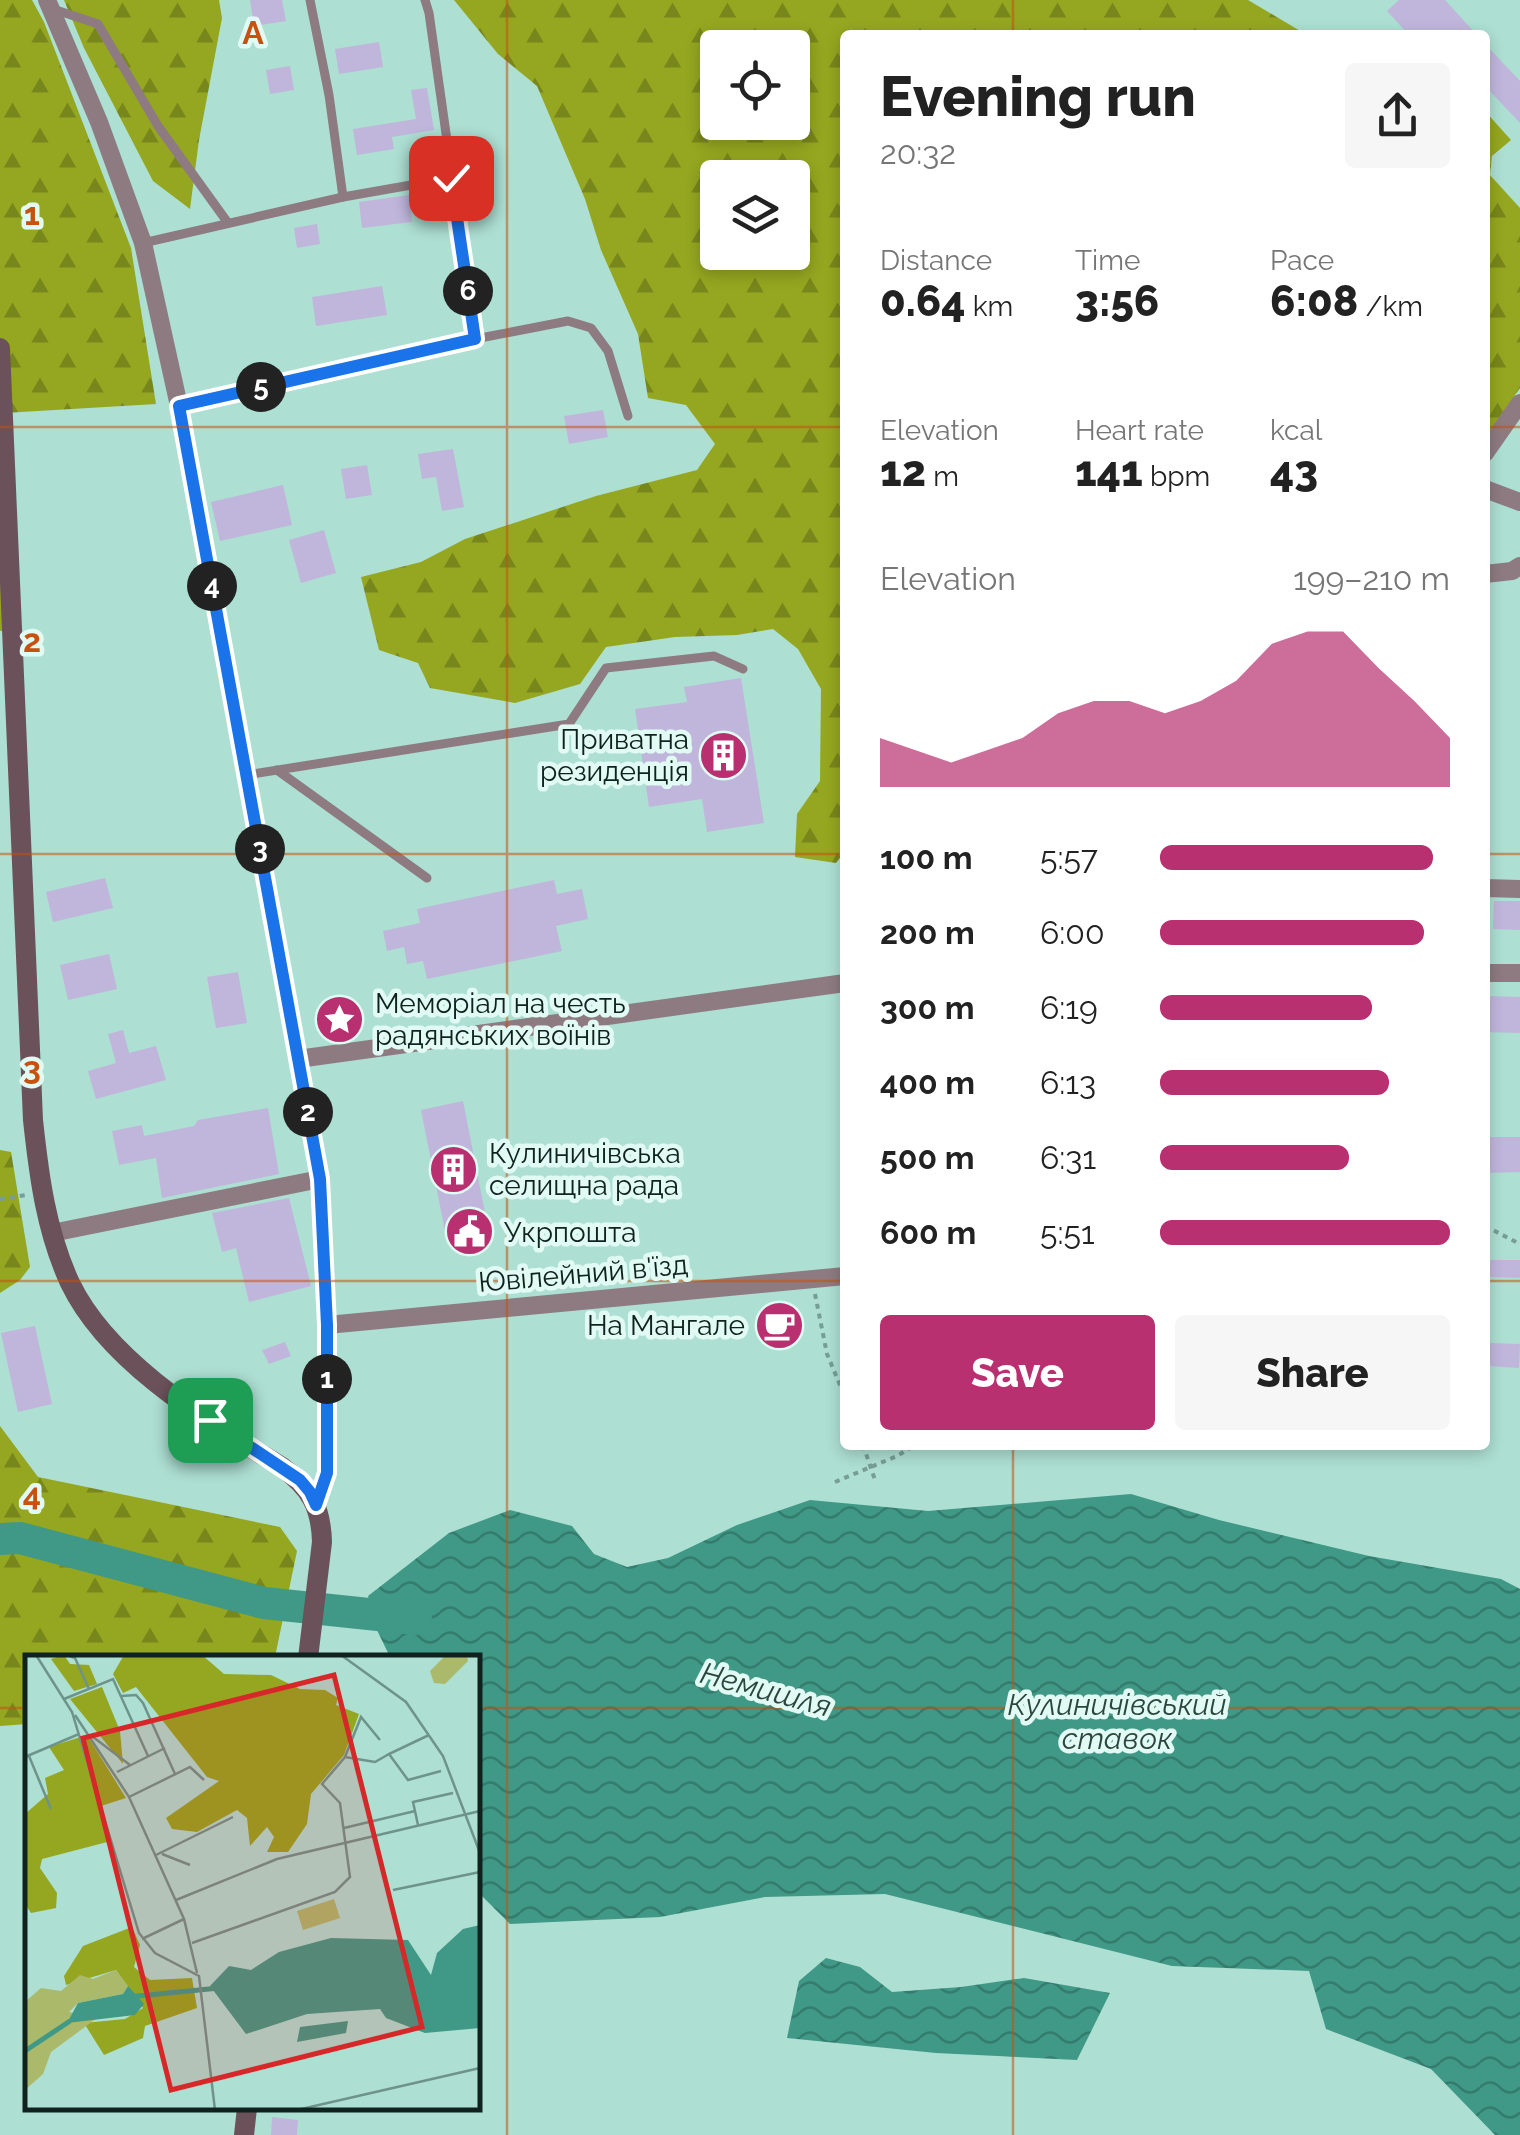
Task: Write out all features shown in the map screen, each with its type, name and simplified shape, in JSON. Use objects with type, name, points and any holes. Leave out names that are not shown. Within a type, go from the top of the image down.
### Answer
[{"type":"main road","points":[[0,348],[33,1120],[40,1192],[72,1287],[124,1354],[176,1397],[300,1480],[310,1492],[322,1524],[308,1655]]},
{"type":"main road","points":[[244,2135],[247,2110]]},
{"type":"street","points":[[49,4],[99,122],[143,243],[179,406],[320,1179],[327,1325],[327,1473],[316,1505]]},
{"type":"street","points":[[1490,446],[1520,403]]},
{"type":"street","points":[[1490,491],[1520,502]]},
{"type":"street","points":[[1490,573],[1520,566]]},
{"type":"street","points":[[1490,888],[1520,889]]},
{"type":"street","points":[[1490,972],[1520,973]]},
{"type":"street","points":[[298,1060],[840,984]]},
{"type":"street","points":[[52,1233],[320,1179]]},
{"type":"street","name":"Ювілейний в'їзд","points":[[327,1325],[840,1277]]},
{"type":"lane","points":[[310,0],[343,196]]},
{"type":"lane","points":[[425,0],[475,339]]},
{"type":"lane","points":[[49,4],[98,24],[158,126],[228,223]]},
{"type":"lane","points":[[143,243],[343,196],[451,178]]},
{"type":"lane","points":[[179,406],[568,321],[591,328],[608,351],[628,416]]},
{"type":"lane","points":[[246,774],[570,724],[606,668],[714,656],[744,668]]},
{"type":"lane","points":[[277,770],[427,878]]},
{"type":"path","points":[[0,1199],[40,1192]]},
{"type":"path","points":[[1490,1229],[1520,1244]]},
{"type":"path","points":[[813,1280],[827,1354],[840,1386]]},
{"type":"path","points":[[865,1450],[875,1480]]},
{"type":"path","points":[[835,1482],[907,1450]]},
{"type":"green space","points":[[0,0],[32,0],[44,22],[131,248],[156,404],[4,413],[13,631],[0,631]]},
{"type":"green space","points":[[64,0],[219,0],[222,18],[190,209],[153,181],[84,48]]},
{"type":"green space","points":[[454,0],[1248,0],[1299,30],[840,30],[840,858],[836,863],[795,857],[797,814],[820,781],[821,689],[798,649],[773,629],[606,647],[580,684],[515,703],[430,688],[418,663],[379,650],[361,577],[421,562],[465,539],[596,496],[697,470],[715,444],[686,405],[648,398],[638,334],[601,250],[585,199],[537,86],[498,54]]},
{"type":"green space","points":[[1490,117],[1511,140],[1492,156],[1490,175]]},
{"type":"green space","points":[[1490,175],[1520,208],[1520,388],[1490,431]]},
{"type":"green space","points":[[0,1150],[11,1152],[30,1267],[20,1280],[0,1293]]},
{"type":"green space","points":[[0,1426],[38,1477],[280,1527],[297,1551],[275,1655],[25,1655],[25,1724],[0,1726]]},
{"type":"water","name":"Кулиничівський ставок","points":[[1131,1494],[1369,1556],[1501,1579],[1520,1589],[1520,2135],[1495,2135],[1431,2069],[1326,2029],[1309,1971],[1172,1966],[885,1894],[765,1897],[660,1917],[510,1924],[480,1894],[480,1655],[389,1655],[376,1628],[368,1596],[449,1533],[510,1510],[572,1526],[594,1554],[627,1567],[668,1558],[737,1525],[810,1500],[928,1511]]},
{"type":"water","points":[[826,1958],[860,1967],[892,1992],[1024,1978],[1110,1993],[1077,2060],[936,2053],[787,2038],[799,1981]]},
{"type":"building","points":[[250,0],[282,0],[286,21],[254,26]]},
{"type":"building","points":[[1399,0],[1445,0],[1472,30],[1404,30],[1387,11]]},
{"type":"building","points":[[379,42],[383,67],[339,74],[335,49]]},
{"type":"building","points":[[1490,49],[1520,81],[1520,123],[1490,91]]},
{"type":"building","points":[[290,66],[294,90],[270,94],[266,70]]},
{"type":"building","points":[[427,88],[434,130],[392,137],[394,149],[357,155],[353,129],[416,119],[411,90]]},
{"type":"building","points":[[409,195],[412,222],[362,228],[359,202]]},
{"type":"building","points":[[317,224],[320,244],[297,248],[294,228]]},
{"type":"building","points":[[382,286],[387,315],[316,326],[312,297]]},
{"type":"building","points":[[603,410],[608,437],[569,444],[564,416]]},
{"type":"building","points":[[453,449],[464,507],[442,511],[436,477],[422,479],[418,454]]},
{"type":"building","points":[[367,465],[372,495],[346,499],[341,469]]},
{"type":"building","points":[[283,485],[292,525],[220,541],[211,502]]},
{"type":"building","points":[[324,530],[336,573],[301,583],[289,540]]},
{"type":"building","name":"Приватна резиденція","points":[[741,678],[764,823],[707,832],[702,799],[649,807],[635,709],[687,702],[684,687]]},
{"type":"building","points":[[105,878],[113,908],[53,922],[46,892]]},
{"type":"building","points":[[554,880],[557,894],[582,889],[588,919],[556,926],[562,951],[427,979],[423,961],[407,964],[404,947],[387,951],[383,931],[420,923],[417,909]]},
{"type":"building","points":[[1494,901],[1520,901],[1520,930],[1493,929]]},
{"type":"building","points":[[109,954],[117,989],[68,1000],[60,965]]},
{"type":"building","points":[[238,972],[247,1023],[216,1028],[207,977]]},
{"type":"building","points":[[1490,996],[1520,997],[1520,1033],[1490,1032]]},
{"type":"building","points":[[123,1030],[129,1053],[156,1046],[166,1080],[96,1099],[88,1071],[116,1063],[108,1034]]},
{"type":"building","name":"Кулиничівська селищна рада","points":[[463,1101],[488,1228],[446,1236],[421,1110]]},
{"type":"building","points":[[268,1108],[279,1174],[162,1198],[156,1158],[119,1165],[112,1131],[142,1125],[144,1136],[194,1126],[198,1120]]},
{"type":"building","points":[[1490,1137],[1520,1137],[1520,1172],[1490,1173]]},
{"type":"building","points":[[289,1198],[311,1286],[249,1302],[236,1248],[222,1252],[212,1213]]},
{"type":"building","points":[[1490,1260],[1520,1260],[1520,1278],[1490,1277]]},
{"type":"building","points":[[785,1313],[787,1334],[773,1336],[770,1315]]},
{"type":"building","points":[[35,1326],[52,1404],[18,1412],[1,1333]]},
{"type":"building","points":[[285,1342],[291,1356],[269,1364],[262,1350]]},
{"type":"building","points":[[1490,1343],[1520,1344],[1519,1368],[1490,1366]]},
{"type":"building","points":[[272,2117],[298,2120],[297,2135],[271,2135]]},
{"type":"waterway","name":"Немишля","points":[[0,1539],[20,1538],[264,1603],[416,1619]]},
{"type":"place","name":"Приватна резиденція","points":[[724,755]]},
{"type":"place","name":"Меморіал на честь радянських воїнів","points":[[340,1019]]},
{"type":"place","name":"Кулиничівська селищна рада","points":[[454,1169]]},
{"type":"place","name":"Укрпошта","points":[[469,1232]]},
{"type":"place","name":"На Мангале","points":[[780,1325]]},
{"type":"route","points":[[210,1420],[300,1480],[316,1505],[327,1473],[327,1325],[320,1179],[179,406],[475,339],[451,178]]}]
